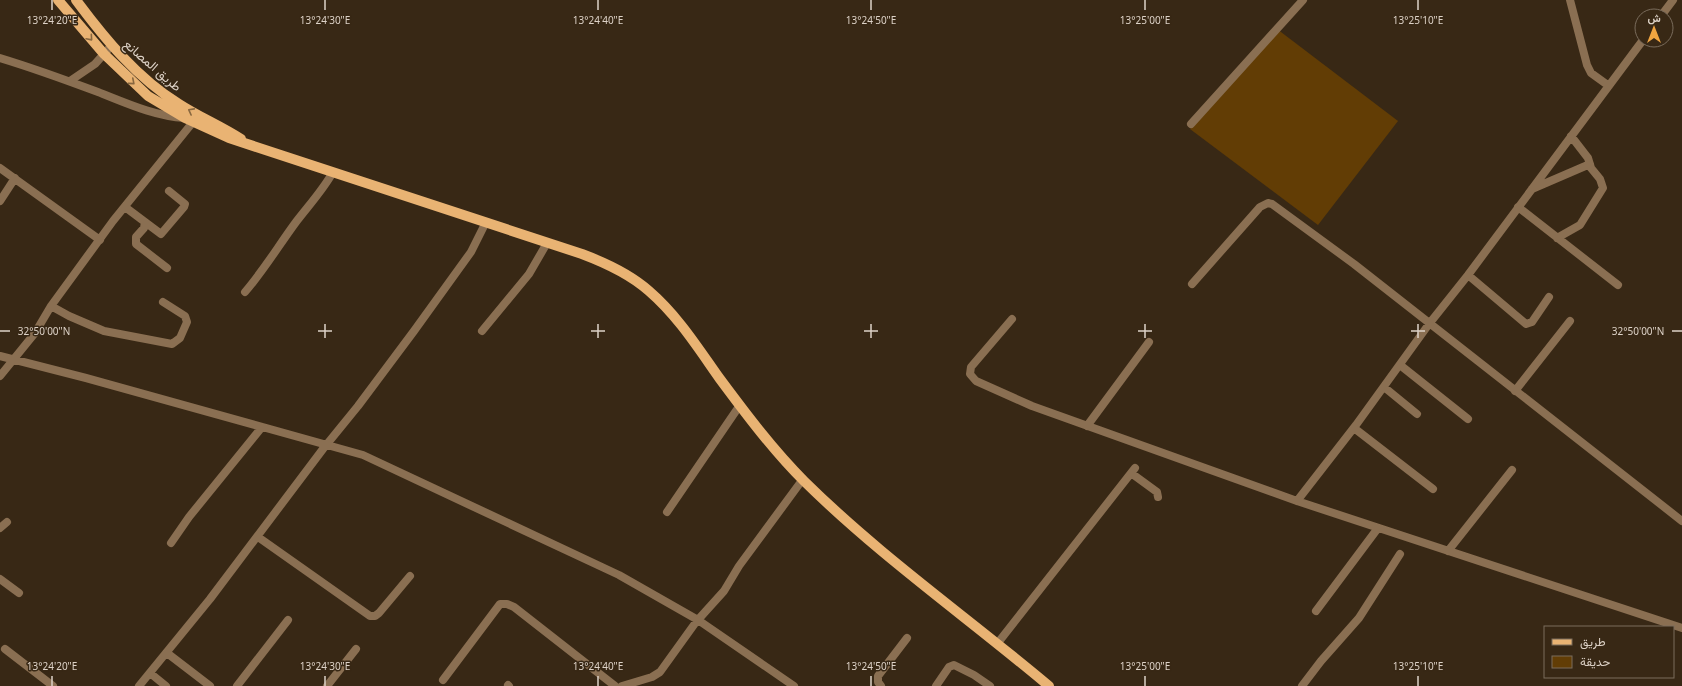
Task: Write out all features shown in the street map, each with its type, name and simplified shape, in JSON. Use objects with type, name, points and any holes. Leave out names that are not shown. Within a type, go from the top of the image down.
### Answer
[{"type":"main road","name":"طريق المصانع","points":[[58,0],[104,54],[148,96],[189,120],[222,136],[249,144]]},
{"type":"main road","name":"طريق المصانع","points":[[76,0],[112,45],[161,91],[180,104],[225,128],[249,144]]},
{"type":"main road","points":[[249,144],[582,254],[611,266],[649,291],[674,317],[740,405],[803,479],[852,526],[898,566],[1048,686]]},
{"type":"street","points":[[1191,124],[1303,0]]},
{"type":"street","points":[[1570,0],[1587,65],[1591,72],[1609,86]]},
{"type":"street","points":[[70,81],[88,70],[112,45]]},
{"type":"street","points":[[1297,501],[1354,428],[1429,324],[1468,275],[1637,48]]},
{"type":"street","points":[[0,58],[70,81],[165,117],[189,120],[51,306],[35,333],[0,376]]},
{"type":"street","points":[[1557,238],[1580,225],[1603,191],[1600,179],[1584,152],[1571,136]]},
{"type":"street","points":[[1532,190],[1590,164]]},
{"type":"street","points":[[0,168],[100,240]]},
{"type":"street","points":[[245,292],[258,277],[298,220],[324,188],[333,172]]},
{"type":"street","points":[[0,201],[15,178]]},
{"type":"street","points":[[125,207],[161,234],[185,204],[169,191]]},
{"type":"street","points":[[1192,284],[1260,207],[1268,203],[1278,208],[1316,236],[1682,521]]},
{"type":"street","points":[[1518,207],[1618,285]]},
{"type":"street","points":[[145,222],[144,228],[136,237],[136,244],[167,268]]},
{"type":"street","points":[[139,686],[167,653],[258,537],[326,445],[358,406],[436,302],[471,252],[486,222]]},
{"type":"street","points":[[482,331],[529,274],[547,243]]},
{"type":"street","points":[[1468,275],[1526,324],[1532,322],[1549,297]]},
{"type":"street","points":[[51,306],[68,316],[104,331],[172,344],[180,338],[187,322],[185,316],[163,302]]},
{"type":"street","points":[[1012,319],[974,364],[970,372],[972,378],[979,383],[1032,406],[1297,501],[1682,628]]},
{"type":"street","points":[[1515,391],[1570,321]]},
{"type":"street","points":[[1087,426],[1149,342]]},
{"type":"street","points":[[0,356],[363,455],[497,517],[619,576],[698,620],[794,686]]},
{"type":"street","points":[[1400,365],[1468,419]]},
{"type":"street","points":[[1384,387],[1417,414]]},
{"type":"street","points":[[667,512],[740,405]]},
{"type":"street","points":[[171,543],[189,517],[262,427]]},
{"type":"street","points":[[1354,428],[1433,489]]},
{"type":"street","points":[[1448,551],[1512,470]]},
{"type":"street","points":[[997,644],[1133,471],[1157,492],[1158,497]]},
{"type":"street","points":[[622,686],[658,674],[698,620],[724,591],[739,566],[803,479]]},
{"type":"street","points":[[0,528],[7,522]]},
{"type":"street","points":[[1316,611],[1378,528]]},
{"type":"street","points":[[258,537],[370,616],[375,616],[382,610],[410,576]]},
{"type":"street","points":[[1302,686],[1321,661],[1359,618],[1400,554]]},
{"type":"street","points":[[0,579],[19,593]]},
{"type":"street","points":[[443,680],[487,620],[500,604],[503,603],[514,607],[615,686]]},
{"type":"street","points":[[237,686],[288,620]]},
{"type":"street","points":[[881,686],[878,682],[878,676],[907,638]]},
{"type":"street","points":[[5,648],[53,686]]},
{"type":"street","points":[[327,686],[356,649]]},
{"type":"street","points":[[167,653],[210,686]]},
{"type":"street","points":[[936,686],[949,667],[954,665],[974,675],[990,686]]},
{"type":"street","points":[[150,673],[166,686]]},
{"type":"green space","points":[[1277,29],[1398,121],[1318,225],[1190,129]]}]
